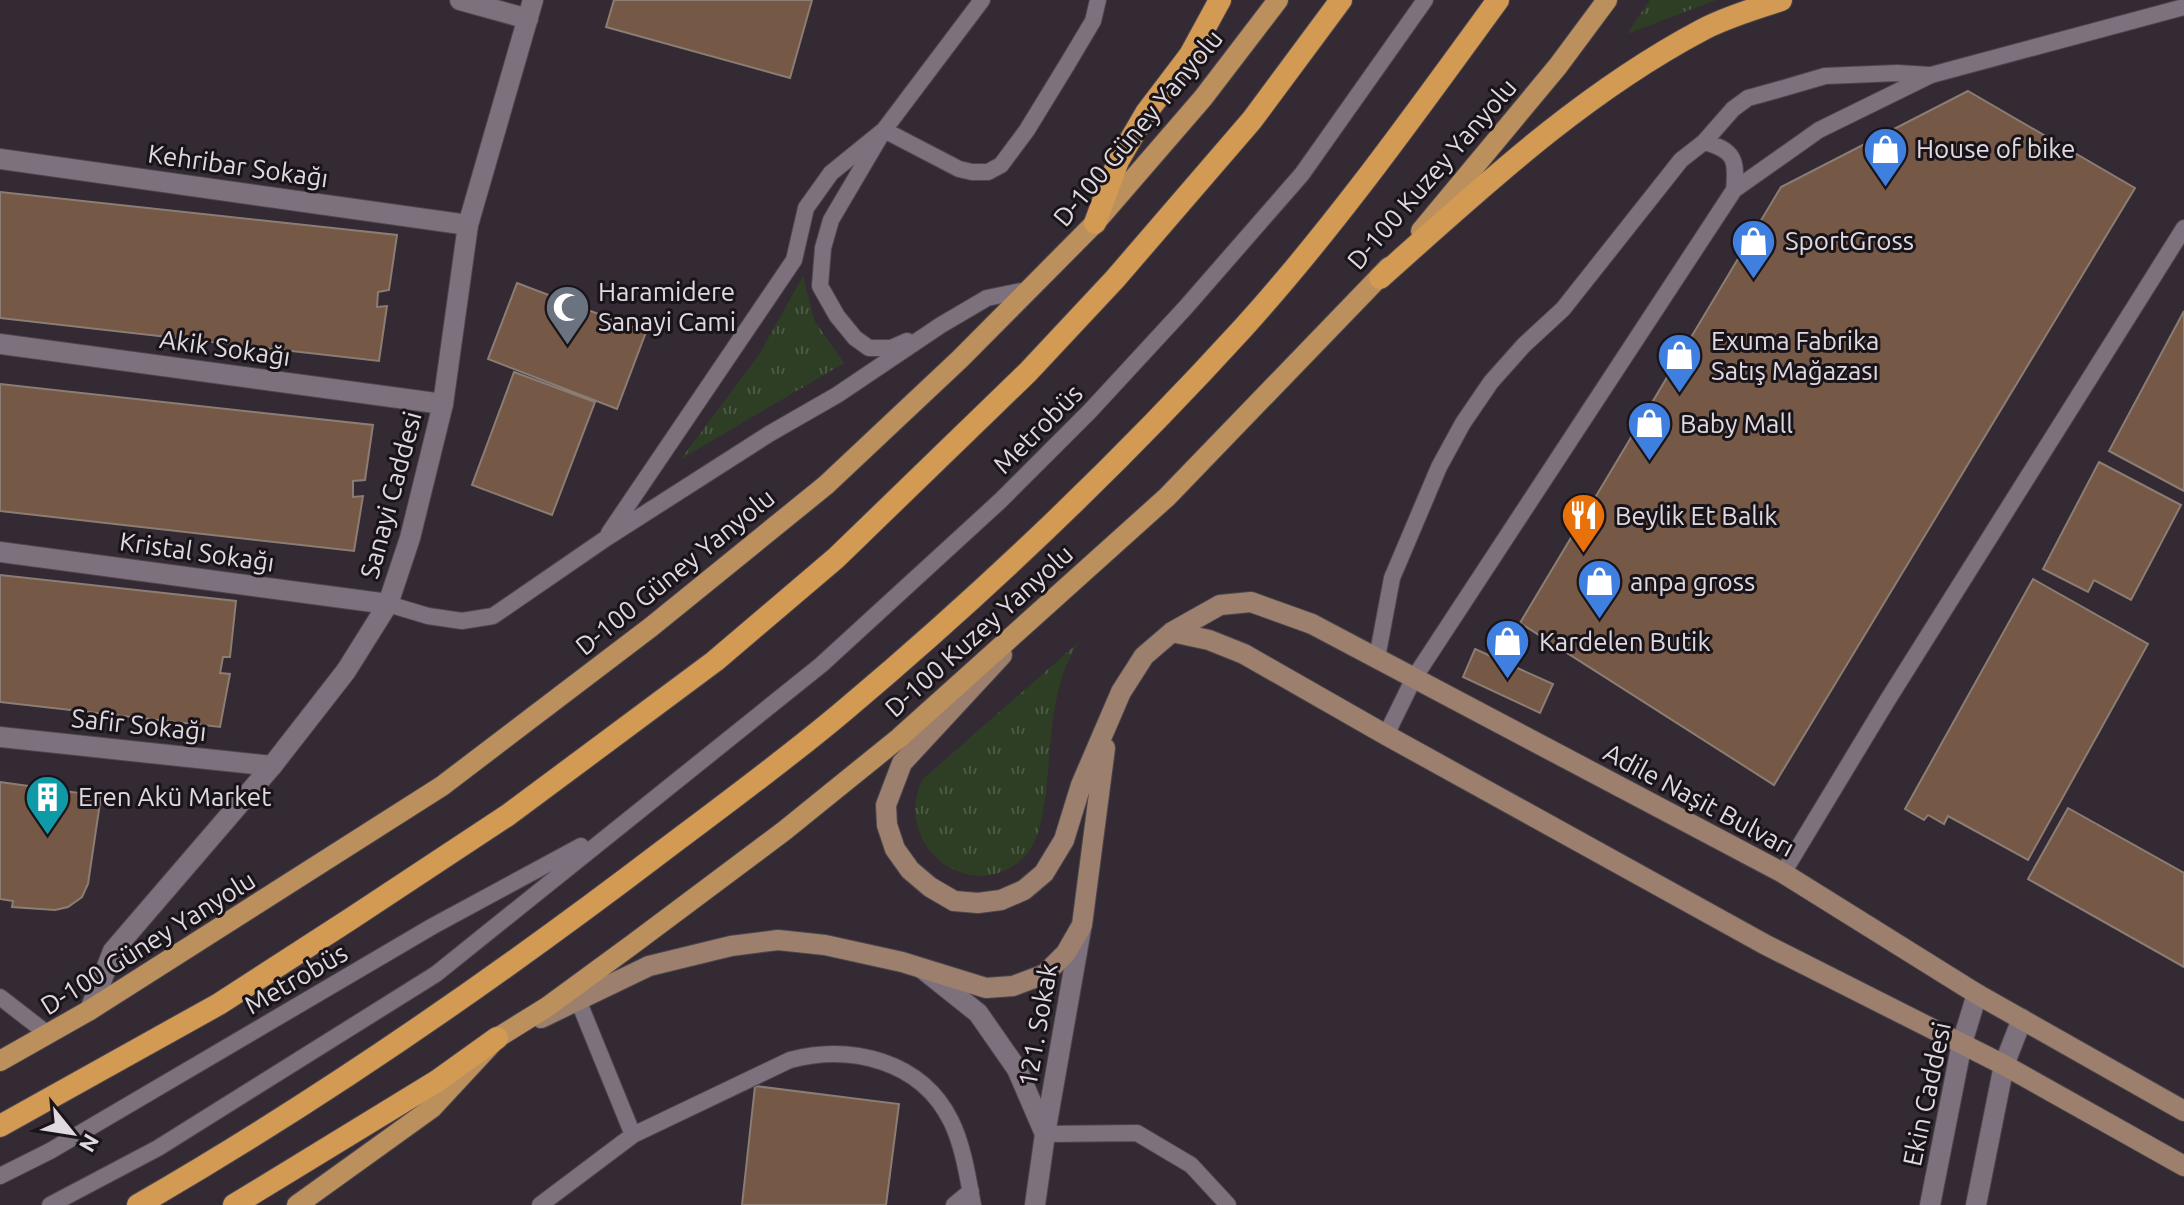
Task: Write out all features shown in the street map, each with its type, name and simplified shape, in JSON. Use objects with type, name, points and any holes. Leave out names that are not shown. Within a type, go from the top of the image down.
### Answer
[{"type":"highway","points":[[1095,223],[1118,161],[1146,113],[1190,55],[1220,0]]},
{"type":"highway","points":[[0,1126],[219,1004],[352,918],[508,815],[715,661],[836,558],[1039,360],[1115,279],[1252,120],[1341,0]]},
{"type":"highway","points":[[138,1205],[301,1107],[569,923],[833,720],[971,600],[1135,442],[1246,324],[1341,209],[1498,0]]},
{"type":"highway","points":[[1380,278],[1541,135],[1704,28],[1781,0]]},
{"type":"highway","points":[[234,1205],[437,1081],[497,1038]]},
{"type":"main road","name":"D-100 Güney Yanyolu","points":[[0,1061],[90,1010],[442,786],[639,636],[826,485],[1031,289],[1095,223],[1203,98],[1278,0]]},
{"type":"main road","name":"D-100 Kuzey Yanyolu","points":[[297,1205],[432,1108],[497,1038],[547,1007],[784,831],[899,738],[1167,497],[1380,278],[1474,170],[1607,0]]},
{"type":"main road","name":"Adile Naşit Bulvarı","points":[[1045,607],[902,763],[886,805],[887,825],[895,849],[910,870],[954,901],[978,903],[1001,900],[1024,890],[1044,873],[1064,840],[1081,785],[1121,692],[1144,656],[1172,632],[1220,605],[1251,602],[1312,624],[1783,873],[1977,994],[2184,1111]]},
{"type":"main road","points":[[1172,632],[1209,640],[1244,654],[1766,945],[2004,1065],[2184,1166]]},
{"type":"main road","name":"Adile Naşit Bulvarı","points":[[497,1038],[649,966],[691,954],[778,940],[825,945],[902,962],[986,988],[1013,986],[1045,974],[1066,953],[1082,925],[1108,725]]},
{"type":"street","points":[[460,0],[530,10]]},
{"type":"street","name":"Sanayi Caddesi","points":[[90,1010],[113,951],[272,766],[346,671],[388,604],[410,538],[443,404],[468,225],[530,10]]},
{"type":"street","name":"Kehribar Sokağı","points":[[0,159],[468,225]]},
{"type":"street","name":"Akik Sokağı","points":[[0,344],[443,404]]},
{"type":"street","name":"Kristal Sokağı","points":[[0,552],[388,604]]},
{"type":"street","name":"Safir Sokağı","points":[[0,737],[272,766]]},
{"type":"street","name":"121. Sokak","points":[[1035,1205],[1082,925]]},
{"type":"street","name":"121. Sokak","points":[[924,970],[978,1013],[1017,1069],[1045,1134]]},
{"type":"street","name":"Ekin Caddesi","points":[[1930,1205],[1962,1043],[1977,994]]},
{"type":"street","points":[[1976,1205],[2004,1065],[2022,1019]]},
{"type":"lane","points":[[941,325],[891,348],[869,348],[855,338],[837,316],[820,286],[823,248],[831,220],[884,130],[982,0]]},
{"type":"lane","points":[[884,130],[959,169],[988,172],[1001,165],[1027,130],[1093,21],[1098,0]]},
{"type":"lane","name":"Metrobüs","points":[[50,1205],[158,1148],[436,974],[821,665],[1000,501],[1090,411],[1186,307],[1302,174],[1425,0]]},
{"type":"lane","points":[[1386,735],[1414,678],[1734,190],[1819,130],[1931,75],[2184,7]]},
{"type":"lane","points":[[1377,658],[1392,578],[1439,467],[1463,423],[1491,382],[1524,345],[1563,309],[1681,160],[1704,142],[1733,109],[1748,98],[1825,76],[1931,75]]},
{"type":"lane","points":[[605,539],[794,260],[806,208],[831,173],[884,130]]},
{"type":"lane","points":[[1704,142],[1732,154],[1736,169],[1734,190]]},
{"type":"lane","points":[[1783,873],[1887,701],[2184,228]]},
{"type":"lane","points":[[388,604],[428,616],[462,621],[493,616],[605,539],[769,434],[837,395],[941,325],[987,298],[1031,289]]},
{"type":"lane","name":"Metrobüs","points":[[0,1176],[50,1151],[433,926],[618,826]]},
{"type":"lane","points":[[0,997],[49,1035]]},
{"type":"lane","points":[[578,1000],[633,1135]]},
{"type":"lane","points":[[540,1205],[633,1135],[790,1060],[812,1054],[859,1054],[882,1060],[922,1085],[938,1102],[951,1121],[972,1198],[954,1205]]},
{"type":"lane","points":[[1045,1134],[1137,1133],[1191,1165],[1228,1205]]},
{"type":"green space","points":[[1650,0],[1716,0],[1627,34]]},
{"type":"green space","points":[[803,276],[814,320],[844,363],[681,459],[759,355]]},
{"type":"green space","points":[[1078,643],[1057,698],[1045,798],[1033,845],[1009,868],[988,875],[966,874],[946,865],[929,849],[918,829],[915,806],[922,780]]},
{"type":"building","points":[[614,0],[812,0],[790,78],[606,27]]},
{"type":"building","points":[[1968,91],[2135,188],[1774,785],[1520,623],[1781,187]]},
{"type":"building","points":[[0,192],[397,235],[389,290],[378,292],[377,307],[387,306],[379,361],[0,318]]},
{"type":"building","name":"Haramidere Sanayi Cami","points":[[517,283],[646,332],[617,409],[488,359]]},
{"type":"building","points":[[2184,311],[2184,491],[2109,451]]},
{"type":"building","points":[[514,372],[595,402],[552,515],[472,485]]},
{"type":"building","points":[[0,384],[373,425],[365,480],[353,481],[353,497],[363,496],[354,551],[0,511]]},
{"type":"building","points":[[2099,462],[2181,505],[2131,600],[2094,580],[2088,592],[2043,569]]},
{"type":"building","points":[[0,575],[236,601],[230,657],[223,657],[220,673],[230,674],[220,727],[0,702]]},
{"type":"building","points":[[2033,579],[2148,644],[2028,860],[1948,816],[1944,824],[1928,815],[1924,820],[1905,809]]},
{"type":"building","name":"Kardelen Butik","points":[[1475,649],[1553,684],[1540,713],[1463,677]]},
{"type":"building","name":"Eren Akü Market","points":[[0,782],[101,796],[88,884],[82,897],[68,907],[55,910],[12,907],[13,901],[0,899]]},
{"type":"building","points":[[2068,808],[2184,873],[2184,967],[2028,879]]},
{"type":"building","points":[[755,1086],[899,1104],[886,1205],[742,1205]]},
{"type":"place","name":"House of bike","points":[[1885,188]]},
{"type":"place","name":"SportGross","points":[[1754,280]]},
{"type":"place","name":"Haramidere Sanayi Cami","points":[[567,346]]},
{"type":"place","name":"Exuma Fabrika Satış Mağazası","points":[[1680,395]]},
{"type":"place","name":"Baby Mall","points":[[1649,463]]},
{"type":"place","name":"Beylik Et Balık","points":[[1584,555]]},
{"type":"place","name":"anpa gross","points":[[1599,621]]},
{"type":"place","name":"Kardelen Butik","points":[[1508,681]]},
{"type":"place","name":"Eren Akü Market","points":[[47,836]]}]
